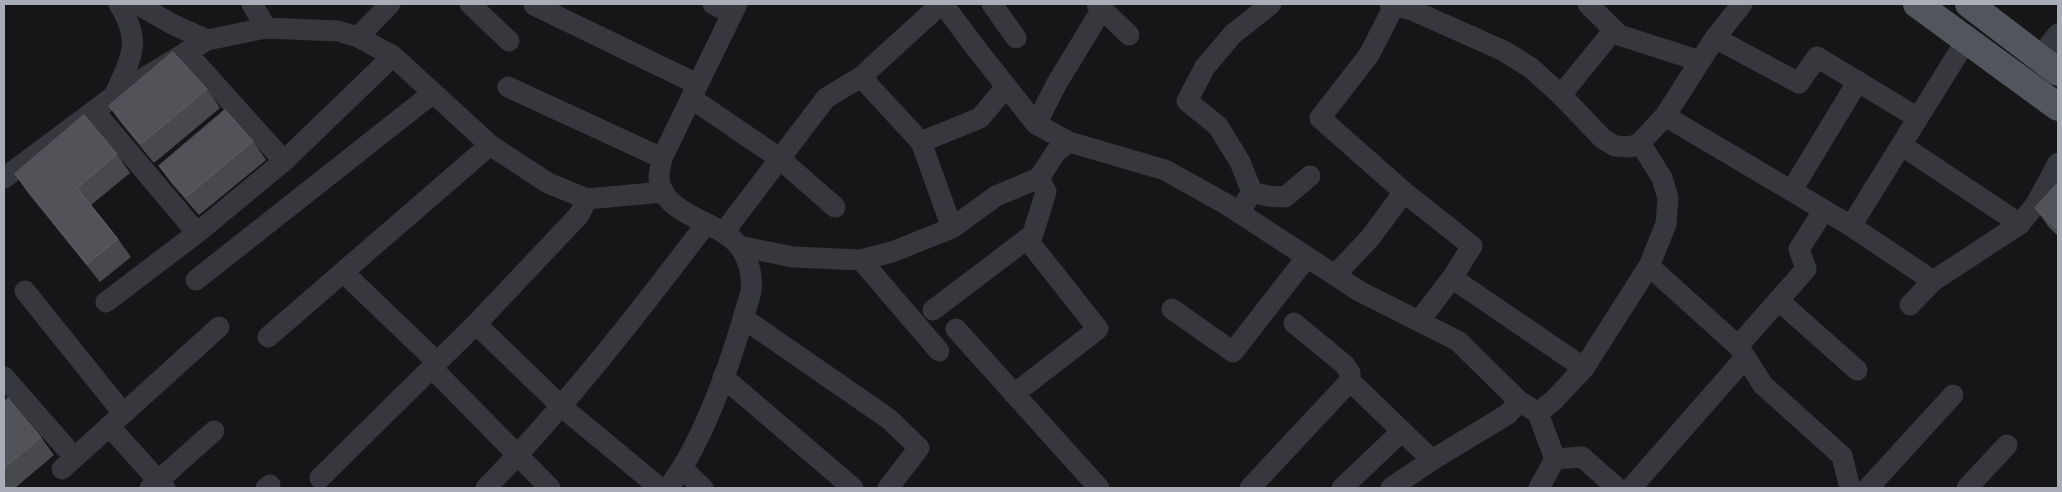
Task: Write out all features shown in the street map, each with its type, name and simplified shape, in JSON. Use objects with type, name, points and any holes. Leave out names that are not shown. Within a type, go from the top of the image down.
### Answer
[{"type":"main road","points":[[1917,4],[2058,107]]},
{"type":"main road","points":[[1969,4],[2049,65]]},
{"type":"street","points":[[114,96],[134,48],[134,34],[127,16],[119,4]]},
{"type":"street","points":[[137,4],[172,24],[207,40]]},
{"type":"street","points":[[252,4],[266,28]]},
{"type":"street","points":[[358,37],[390,4]]},
{"type":"street","points":[[713,4],[735,9],[662,158],[659,177],[663,192],[677,208],[723,234],[793,257],[861,260],[892,252],[952,228],[996,196],[1039,178],[1056,152],[1069,142]]},
{"type":"street","points":[[486,488],[562,407],[629,326],[723,234],[826,98],[861,78],[942,4],[1036,124],[1069,142],[1165,170],[1239,213],[1359,291],[1458,341],[1519,401],[1538,412],[1555,459],[1539,488]]},
{"type":"street","points":[[992,4],[1016,38]]},
{"type":"street","points":[[1252,192],[1240,162],[1218,126],[1187,101],[1205,67],[1234,34],[1271,4]]},
{"type":"street","points":[[1588,4],[1614,31],[1625,38],[1700,61]]},
{"type":"street","points":[[1419,321],[1452,278],[1472,246],[1404,192],[1320,118],[1369,55],[1402,6],[1504,50],[1531,68],[1561,94],[1603,139],[1615,146],[1630,146],[1640,143],[1664,116],[1715,38],[1742,4]]},
{"type":"street","points":[[473,5],[509,41]]},
{"type":"street","points":[[534,5],[694,91],[779,158],[835,207]]},
{"type":"street","points":[[1036,124],[1100,6],[1129,35]]},
{"type":"street","points":[[4,178],[114,96],[186,52],[207,40],[266,28],[338,31],[358,37],[393,56],[490,145],[548,182],[587,199],[663,192]]},
{"type":"street","points":[[1561,94],[1614,31]]},
{"type":"street","points":[[2049,65],[2058,34]]},
{"type":"street","points":[[1715,38],[1799,83],[1817,56],[1918,118]]},
{"type":"street","points":[[1851,226],[1967,39]]},
{"type":"street","points":[[186,52],[284,160]]},
{"type":"street","points":[[106,302],[197,233],[284,160],[393,56]]},
{"type":"street","points":[[861,78],[921,142],[952,228]]},
{"type":"street","points":[[1792,190],[1858,81]]},
{"type":"street","points":[[508,87],[662,158]]},
{"type":"street","points":[[921,142],[980,118],[1006,87]]},
{"type":"street","points":[[196,280],[433,93]]},
{"type":"street","points":[[95,112],[197,233]]},
{"type":"street","points":[[1664,116],[1851,226],[1933,281]]},
{"type":"street","points":[[1538,412],[1554,400],[1584,368],[1648,266],[1666,224],[1668,198],[1662,178],[1640,143]]},
{"type":"street","points":[[268,337],[490,145]]},
{"type":"street","points":[[1901,145],[2020,224]]},
{"type":"street","points":[[1910,305],[1933,281],[2020,224],[2036,204],[2058,163]]},
{"type":"street","points":[[1252,192],[1268,196],[1285,197],[1310,176]]},
{"type":"street","points":[[1014,394],[1098,329],[1030,243],[1046,192],[1039,178]]},
{"type":"street","points":[[1239,213],[1252,192]]},
{"type":"street","points":[[1335,275],[1370,238],[1404,192]]},
{"type":"street","points":[[320,478],[476,324],[579,215],[587,199]]},
{"type":"street","points":[[1631,488],[1742,352],[1778,300],[1806,269],[1798,249],[1824,210]]},
{"type":"street","points":[[668,488],[683,469],[723,377],[752,290],[748,262],[723,234]]},
{"type":"street","points":[[933,310],[1032,235]]},
{"type":"street","points":[[1172,310],[1233,352],[1307,257]]},
{"type":"street","points":[[861,260],[939,351]]},
{"type":"street","points":[[1648,266],[1742,352],[1764,385],[1842,456],[1850,488]]},
{"type":"street","points":[[343,272],[434,365],[517,456],[550,488]]},
{"type":"street","points":[[1452,278],[1584,368]]},
{"type":"street","points":[[25,291],[116,420],[158,486],[214,431]]},
{"type":"street","points":[[1778,300],[1857,370]]},
{"type":"street","points":[[743,318],[889,419],[919,448],[888,488]]},
{"type":"street","points":[[1250,488],[1350,382],[1350,373],[1345,365],[1294,323]]},
{"type":"street","points":[[476,324],[562,407],[660,488]]},
{"type":"street","points":[[62,469],[219,327]]},
{"type":"street","points":[[956,329],[1099,488]]},
{"type":"street","points":[[4,377],[66,448]]},
{"type":"street","points":[[723,377],[853,488]]},
{"type":"street","points":[[1350,382],[1432,460]]},
{"type":"street","points":[[1868,488],[1953,395]]},
{"type":"street","points":[[1391,488],[1432,460],[1508,414],[1519,401]]},
{"type":"street","points":[[1342,488],[1402,431]]},
{"type":"street","points":[[1967,488],[2007,445]]},
{"type":"street","points":[[1555,459],[1582,458],[1617,488]]},
{"type":"street","points":[[683,469],[703,488]]},
{"type":"building","points":[[173,52],[207,89],[141,144],[109,106]]},
{"type":"building","points":[[225,110],[253,141],[186,197],[159,166]]},
{"type":"building","points":[[84,115],[117,154],[77,188],[118,239],[87,264],[15,174]]},
{"type":"building","points":[[2058,183],[2058,230],[2035,208]]},
{"type":"building","points":[[8,398],[41,437],[4,468],[4,402]]}]
